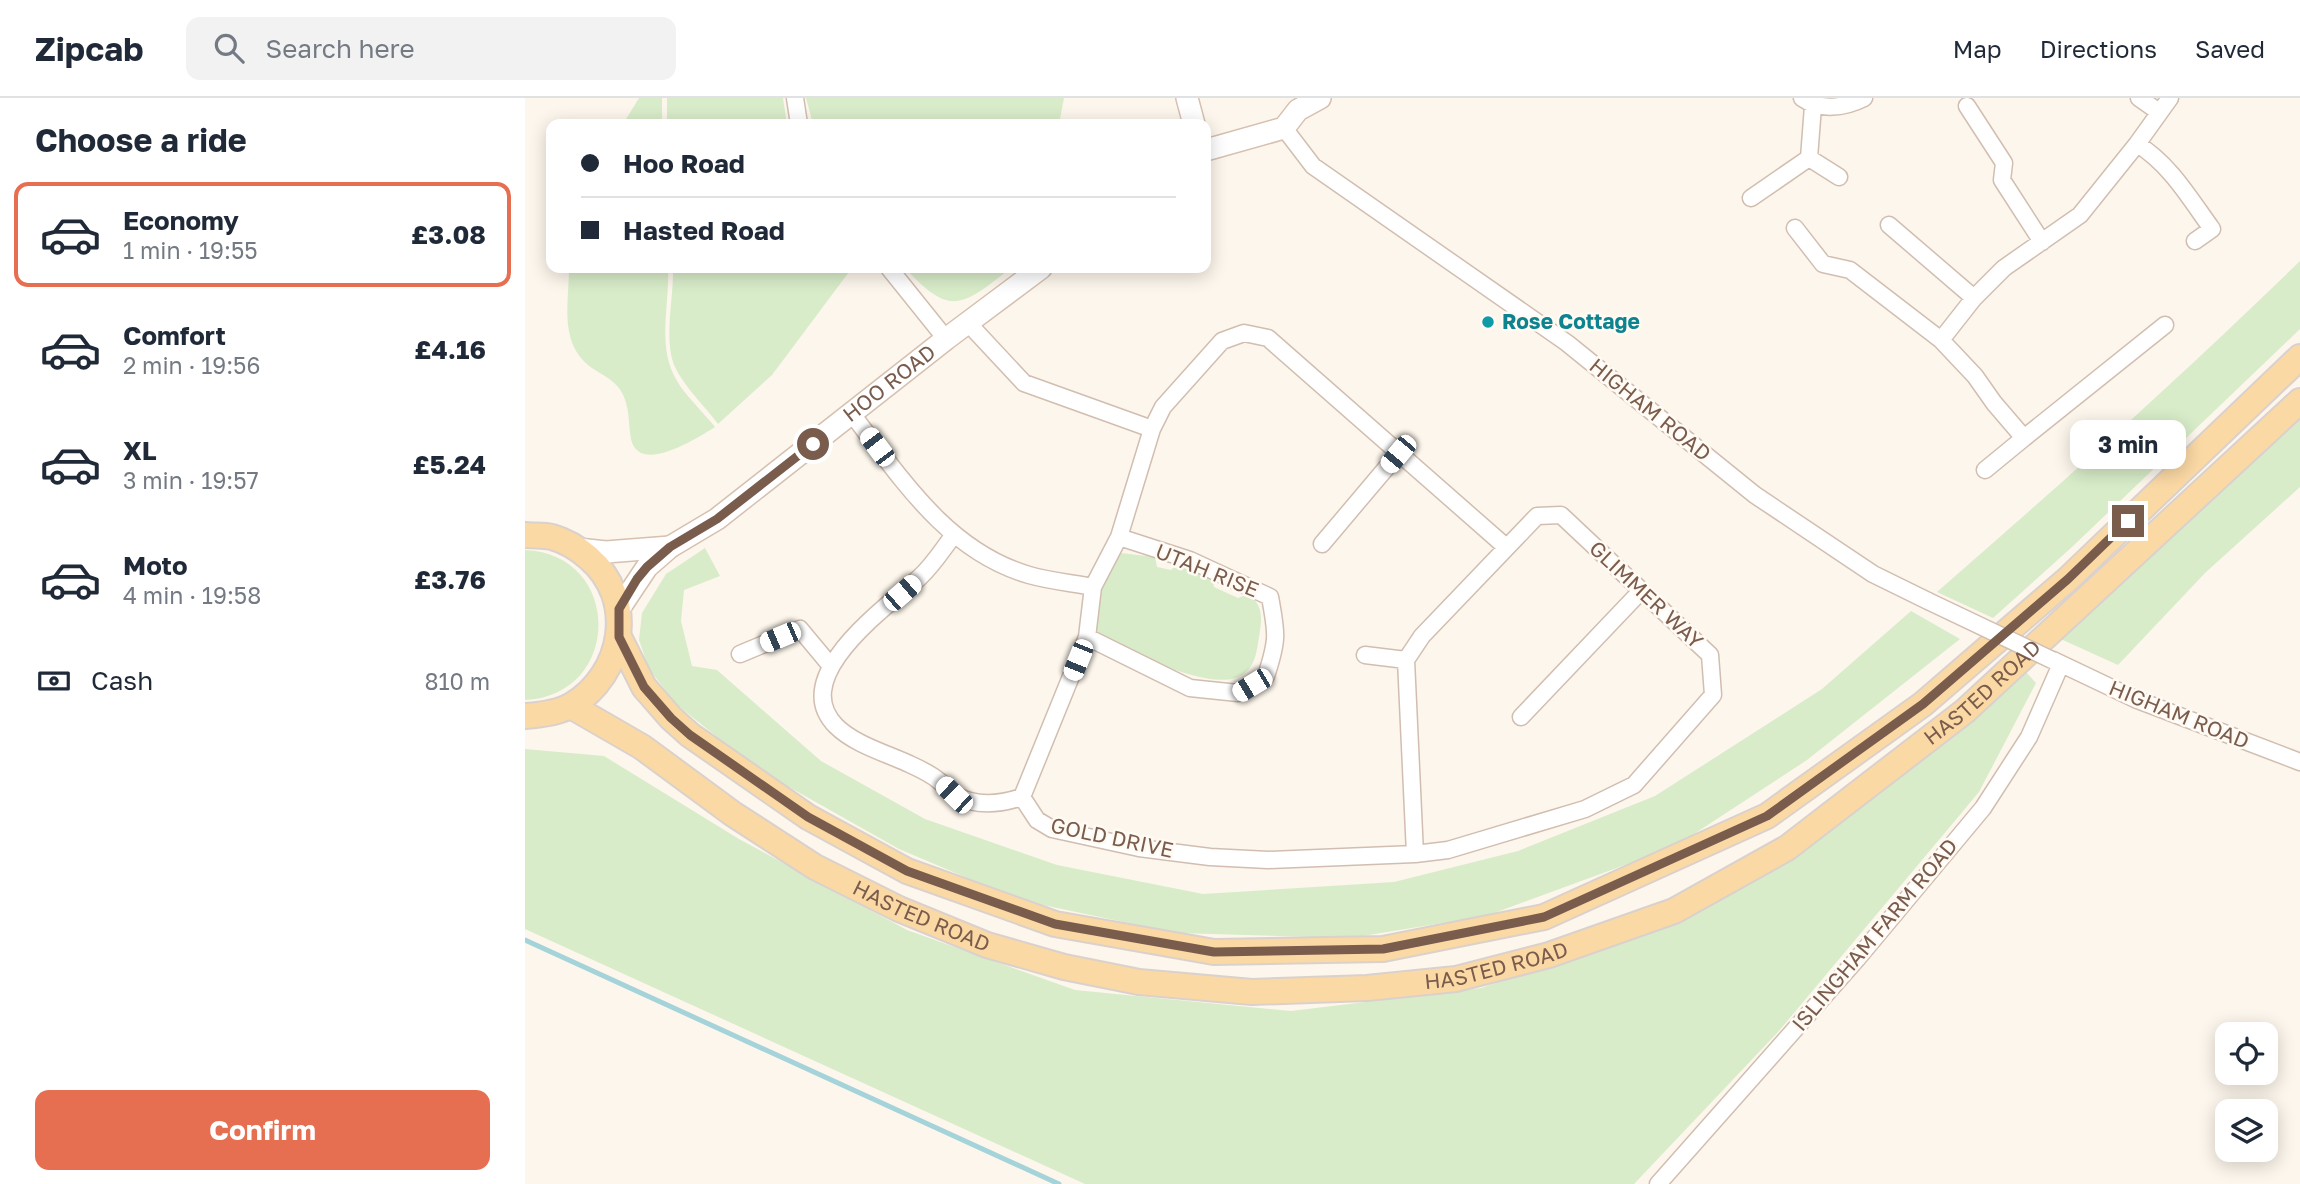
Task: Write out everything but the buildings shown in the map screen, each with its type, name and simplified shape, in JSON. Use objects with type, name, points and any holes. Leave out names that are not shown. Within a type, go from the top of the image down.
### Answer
[{"type":"main road","points":[[1187,98],[1193,119]]},
{"type":"main road","points":[[1211,149],[1284,128],[1298,110],[1320,98]]},
{"type":"main road","name":"HOO ROAD","points":[[619,609],[647,567],[670,547],[717,519],[1034,273]]},
{"type":"main road","name":"HASTED ROAD","points":[[619,637],[644,687],[690,735],[808,817],[907,871],[1055,924],[1214,952],[1383,949],[1544,917],[1767,816],[1923,704],[2068,579],[2300,356]]},
{"type":"main road","name":"HASTED ROAD","points":[[571,706],[642,747],[733,814],[815,867],[899,909],[987,945],[1064,967],[1139,982],[1252,992],[1367,988],[1456,979],[1549,955],[1674,911],[1787,848],[1965,711],[2300,401]]},
{"type":"main road","points":[[525,512],[552,537],[578,549],[597,565],[611,585],[619,609],[619,637],[611,665],[594,688],[571,706],[549,714],[525,716]]},
{"type":"main road","points":[[525,535],[552,537]]},
{"type":"main road","name":"HOO ROAD","points":[[578,549],[606,552],[670,547]]},
{"type":"street","points":[[795,98],[798,119]]},
{"type":"street","points":[[1808,158],[1808,102],[1844,105],[1864,98]]},
{"type":"street","points":[[2139,98],[2159,112]]},
{"type":"street","points":[[1941,340],[1974,298],[2004,268],[2080,215],[2137,145],[2170,98]]},
{"type":"street","points":[[1967,106],[2004,163],[2002,180],[2042,242]]},
{"type":"street","name":"HIGHAM ROAD","points":[[1284,128],[1313,166],[1567,343],[1755,495],[1873,574],[2135,699],[2300,762]]},
{"type":"street","points":[[2137,145],[2159,160],[2219,225],[2195,242]]},
{"type":"street","points":[[1808,158],[1839,177]]},
{"type":"street","points":[[1751,198],[1808,158]]},
{"type":"street","points":[[1889,225],[1974,298]]},
{"type":"street","points":[[1795,228],[1823,264],[1850,270],[1941,340],[1975,376],[2024,438]]},
{"type":"street","points":[[893,273],[946,339]]},
{"type":"street","points":[[968,323],[1024,383],[1153,429]]},
{"type":"street","points":[[1985,470],[2165,325]]},
{"type":"street","points":[[953,536],[923,575],[872,619],[830,664],[823,689],[823,706],[836,726],[849,736],[928,773],[954,795],[975,802],[1000,804],[1023,797],[1087,638],[1093,587],[1119,537],[1153,429],[1163,407],[1221,341],[1244,332],[1268,338],[1506,547]]},
{"type":"street","points":[[852,414],[917,499],[953,536],[982,554],[1027,574],[1093,587]]},
{"type":"street","points":[[1322,544],[1398,454]]},
{"type":"street","name":"GLIMMER WAY","points":[[1406,660],[1422,636],[1537,516],[1561,515],[1710,655],[1713,695],[1634,785],[1585,809],[1448,850],[1415,854]]},
{"type":"street","name":"UTAH RISE","points":[[1087,638],[1190,688],[1238,693],[1266,676],[1281,645],[1271,597],[1190,560],[1119,537]]},
{"type":"street","points":[[1521,718],[1640,591]]},
{"type":"street","points":[[740,654],[800,629],[830,664]]},
{"type":"street","points":[[1364,655],[1406,660],[1415,854]]},
{"type":"street","name":"ISLINGHAM FARM ROAD","points":[[1658,1184],[1857,958],[1983,807],[2029,737],[2056,662]]},
{"type":"street","name":"GOLD DRIVE","points":[[1023,797],[1037,820],[1052,829],[1139,848],[1210,858],[1268,860],[1415,854]]},
{"type":"green space","points":[[639,98],[662,98],[662,119],[626,119]]},
{"type":"green space","points":[[667,98],[783,98],[786,119],[667,119]]},
{"type":"green space","points":[[806,98],[1064,98],[1060,119],[812,119]]},
{"type":"green space","points":[[2300,261],[2300,329],[2072,547],[1993,618],[1937,592],[2121,429]]},
{"type":"green space","points":[[569,273],[668,273],[665,340],[671,368],[680,386],[715,427],[670,451],[645,454],[636,450],[631,439],[624,397],[610,379],[588,365],[579,355],[569,332]]},
{"type":"green space","points":[[673,273],[848,273],[772,375],[718,424],[675,367],[669,331]]},
{"type":"green space","points":[[910,273],[1004,273],[980,291],[957,301],[946,300],[921,284]]},
{"type":"green space","points":[[2300,411],[2300,487],[2205,573],[2118,665],[2054,636]]},
{"type":"green space","points":[[705,548],[720,576],[684,590],[681,621],[692,666],[717,670],[821,761],[925,819],[1057,865],[1203,894],[1394,882],[1518,851],[1655,796],[1822,689],[1911,611],[1960,639],[1807,760],[1674,847],[1486,916],[1350,938],[1176,933],[1019,900],[899,849],[757,769],[676,704],[649,669],[639,640],[642,613],[666,574]]},
{"type":"green space","points":[[525,550],[557,557],[580,574],[594,598],[599,625],[594,651],[580,675],[557,692],[525,700]]},
{"type":"green space","points":[[1114,554],[1155,557],[1157,567],[1171,570],[1177,564],[1212,578],[1214,587],[1238,598],[1248,594],[1257,603],[1261,624],[1255,656],[1246,672],[1233,679],[1215,680],[1194,676],[1128,650],[1096,633],[1093,627],[1097,586]]},
{"type":"green space","points":[[2025,671],[2036,683],[1979,792],[1778,1032],[1634,1184],[1085,1184],[525,929],[525,749],[604,756],[739,839],[907,930],[1075,990],[1291,1011],[1481,988],[1667,926],[1761,876],[1900,777]]},
{"type":"waterway","points":[[525,940],[1059,1184]]},
{"type":"place","name":"Rose Cottage","points":[[1488,322]]},
{"type":"route","points":[[813,444],[717,519],[670,547],[637,579],[619,609],[619,637],[644,687],[690,735],[808,817],[907,871],[1055,924],[1214,952],[1383,949],[1544,917],[1767,816],[1923,704],[2068,579],[2128,521]]}]
